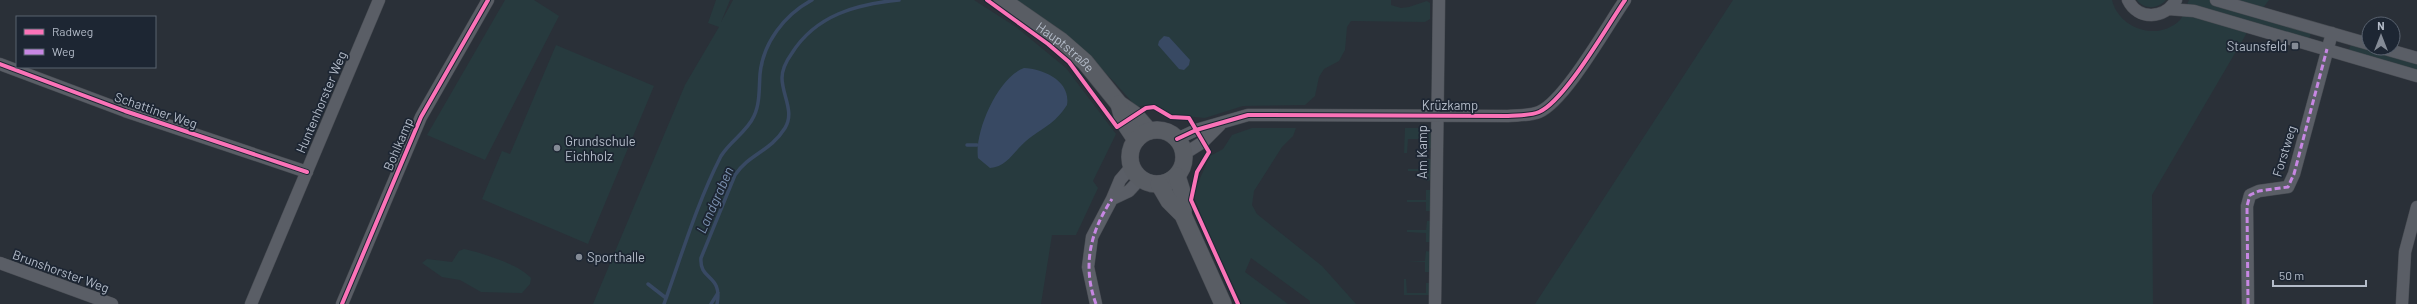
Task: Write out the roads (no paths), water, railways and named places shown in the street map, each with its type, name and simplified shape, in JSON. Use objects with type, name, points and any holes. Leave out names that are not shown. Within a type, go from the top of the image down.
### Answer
[{"type":"main road","name":"Hauptstraße","points":[[1002,0],[1061,41],[1085,62],[1119,104],[1135,115],[1143,136]]},
{"type":"main road","points":[[1164,131],[1181,146],[1183,166],[1177,176],[1168,182],[1159,184],[1151,183],[1136,172],[1130,154],[1143,136],[1164,131]]},
{"type":"main road","points":[[1177,176],[1183,195],[1183,215]]},
{"type":"main road","points":[[1159,184],[1169,201],[1183,215],[1223,304]]},
{"type":"street","name":"Huntenhorster Weg","points":[[251,304],[379,0]]},
{"type":"street","name":"Bohlkamp","points":[[342,304],[421,117],[488,0]]},
{"type":"street","name":"Am Kamp","points":[[1435,304],[1439,0]]},
{"type":"street","name":"Krüzkamp","points":[[1181,146],[1196,130],[1220,125],[1248,115],[1527,115],[1538,112],[1550,106],[1564,91],[1625,0]]},
{"type":"street","points":[[2128,0],[2135,10],[2144,15],[2155,16],[2173,5],[2417,76]]},
{"type":"street","points":[[2216,0],[2361,42]]},
{"type":"street","points":[[2327,50],[2332,33]]},
{"type":"street","name":"Forstweg","points":[[2248,304],[2247,206],[2250,195],[2259,191],[2288,187],[2294,174],[2327,50]]},
{"type":"street","points":[[2401,53],[2417,58]]},
{"type":"street","name":"Schattiner Weg","points":[[0,64],[125,111],[307,172]]},
{"type":"street","name":"Krüzkamp","points":[[1181,146],[1203,142],[1220,125]]},
{"type":"street","points":[[1096,304],[1089,279],[1090,245],[1100,218],[1112,199],[1120,180],[1136,172]]},
{"type":"street","points":[[2402,304],[2405,252],[2417,207]]},
{"type":"street","name":"Brunshorster Weg","points":[[0,263],[112,304]]},
{"type":"water","points":[[1164,36],[1169,37],[1190,60],[1189,65],[1184,70],[1179,69],[1158,45],[1159,41]]},
{"type":"water","points":[[1024,68],[1040,71],[1054,78],[1060,83],[1065,89],[1067,105],[1058,117],[1026,141],[1006,162],[990,168],[978,158],[980,134],[984,120],[1005,82],[1014,73]]},
{"type":"waterway","points":[[664,304],[690,229],[712,174],[721,156],[751,122],[756,111],[760,74],[765,51],[770,41],[784,22],[802,6],[812,0]]},
{"type":"waterway","name":"Landgraben","points":[[717,304],[717,287],[704,271],[701,265],[701,258],[735,175],[747,162],[767,148],[779,136],[788,122],[789,116],[782,78],[788,59],[802,40],[813,29],[825,21],[853,9],[899,0]]},
{"type":"waterway","points":[[967,145],[977,145]]},
{"type":"waterway","points":[[648,284],[666,298]]},
{"type":"waterway","name":"Landgraben","points":[[711,304],[718,293]]},
{"type":"place","name":"Staunsfeld","points":[[2295,46]]},
{"type":"place","name":"Grundschule Eichholz","points":[[557,148]]},
{"type":"place","name":"Sporthalle","points":[[579,257]]}]
